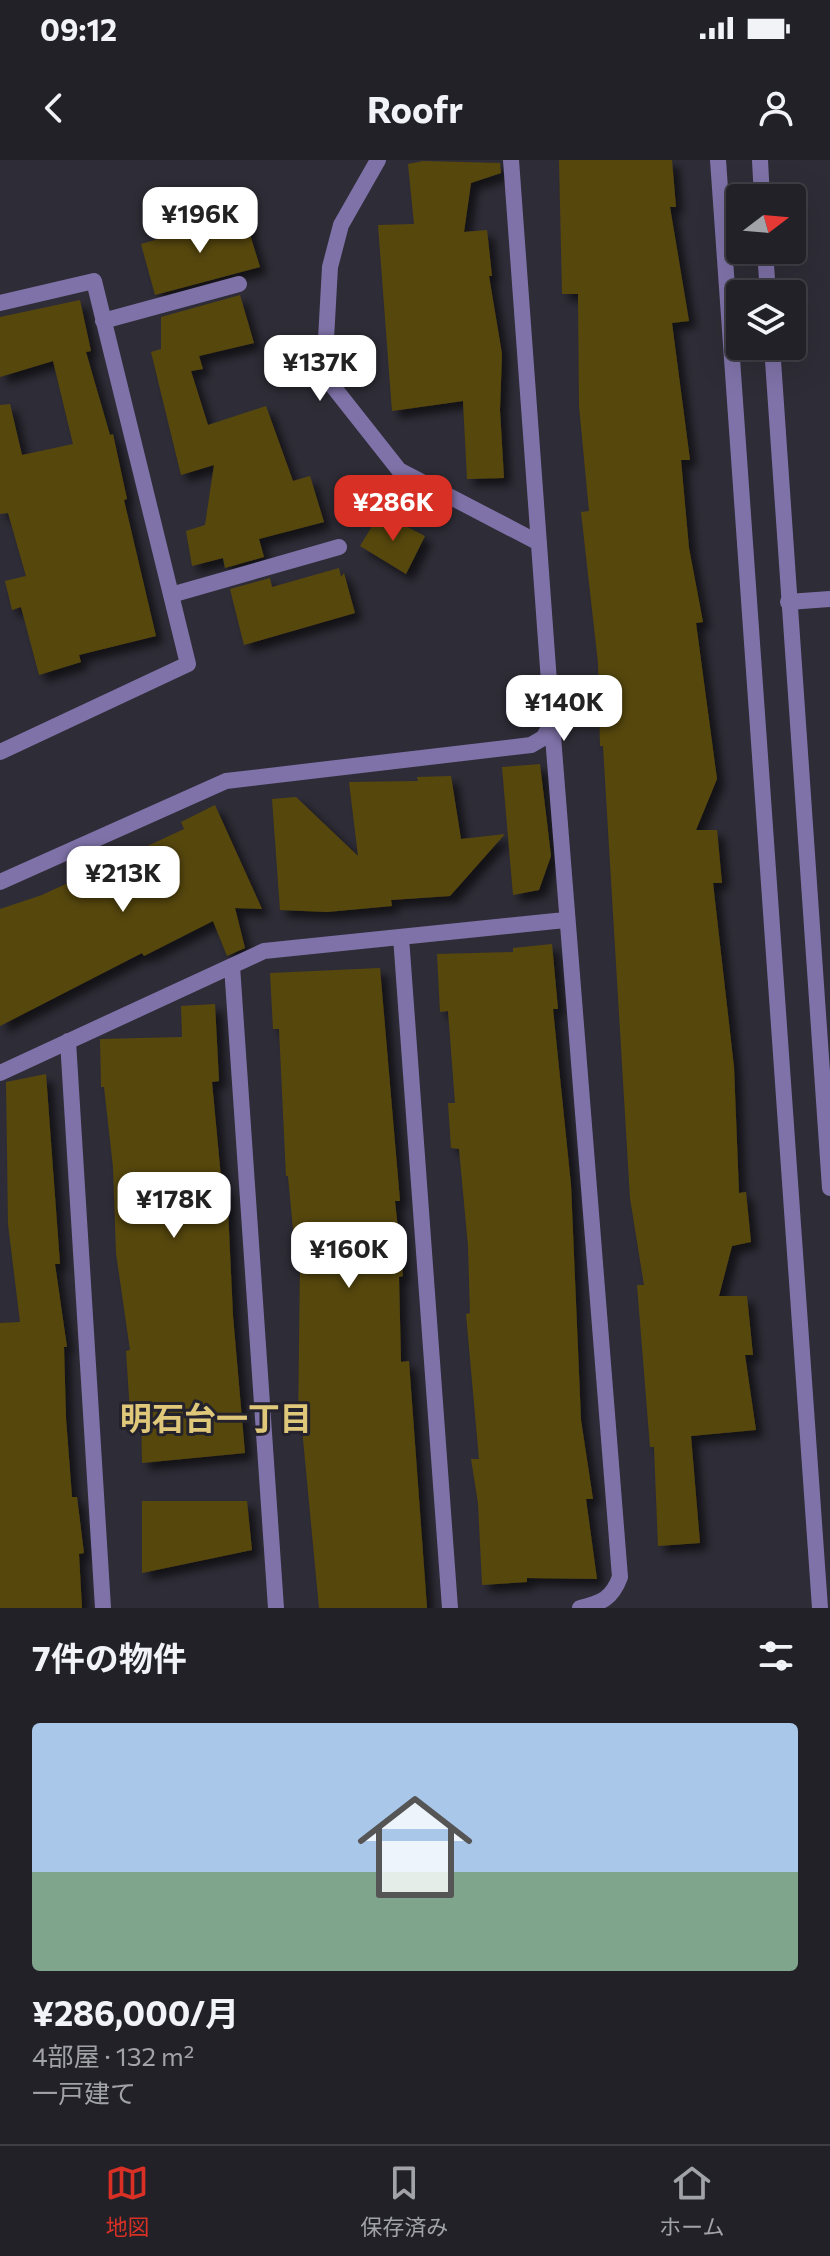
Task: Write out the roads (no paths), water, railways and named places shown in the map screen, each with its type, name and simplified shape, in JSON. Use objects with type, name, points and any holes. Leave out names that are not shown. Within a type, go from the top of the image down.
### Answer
[{"type":"street","points":[[378,160],[341,225],[330,267],[324,375],[399,470],[539,543]]},
{"type":"street","points":[[511,160],[565,920],[620,1577],[615,1590],[603,1603],[580,1608]]},
{"type":"street","points":[[718,160],[820,1608]]},
{"type":"street","points":[[760,160],[761,184]]},
{"type":"street","points":[[0,303],[94,281],[188,664],[0,752]]},
{"type":"street","points":[[103,321],[239,284]]},
{"type":"street","points":[[773,360],[830,1188]]},
{"type":"street","points":[[171,595],[339,547]]},
{"type":"street","points":[[788,602],[830,599]]},
{"type":"street","points":[[0,882],[226,781],[531,745],[543,738],[552,723]]},
{"type":"street","points":[[0,1073],[264,951],[565,920]]},
{"type":"street","points":[[401,937],[450,1608]]},
{"type":"street","points":[[232,966],[276,1608]]},
{"type":"street","points":[[68,1041],[103,1608]]},
{"type":"district","name":"明石台一丁目","points":[[216,1419]]}]
